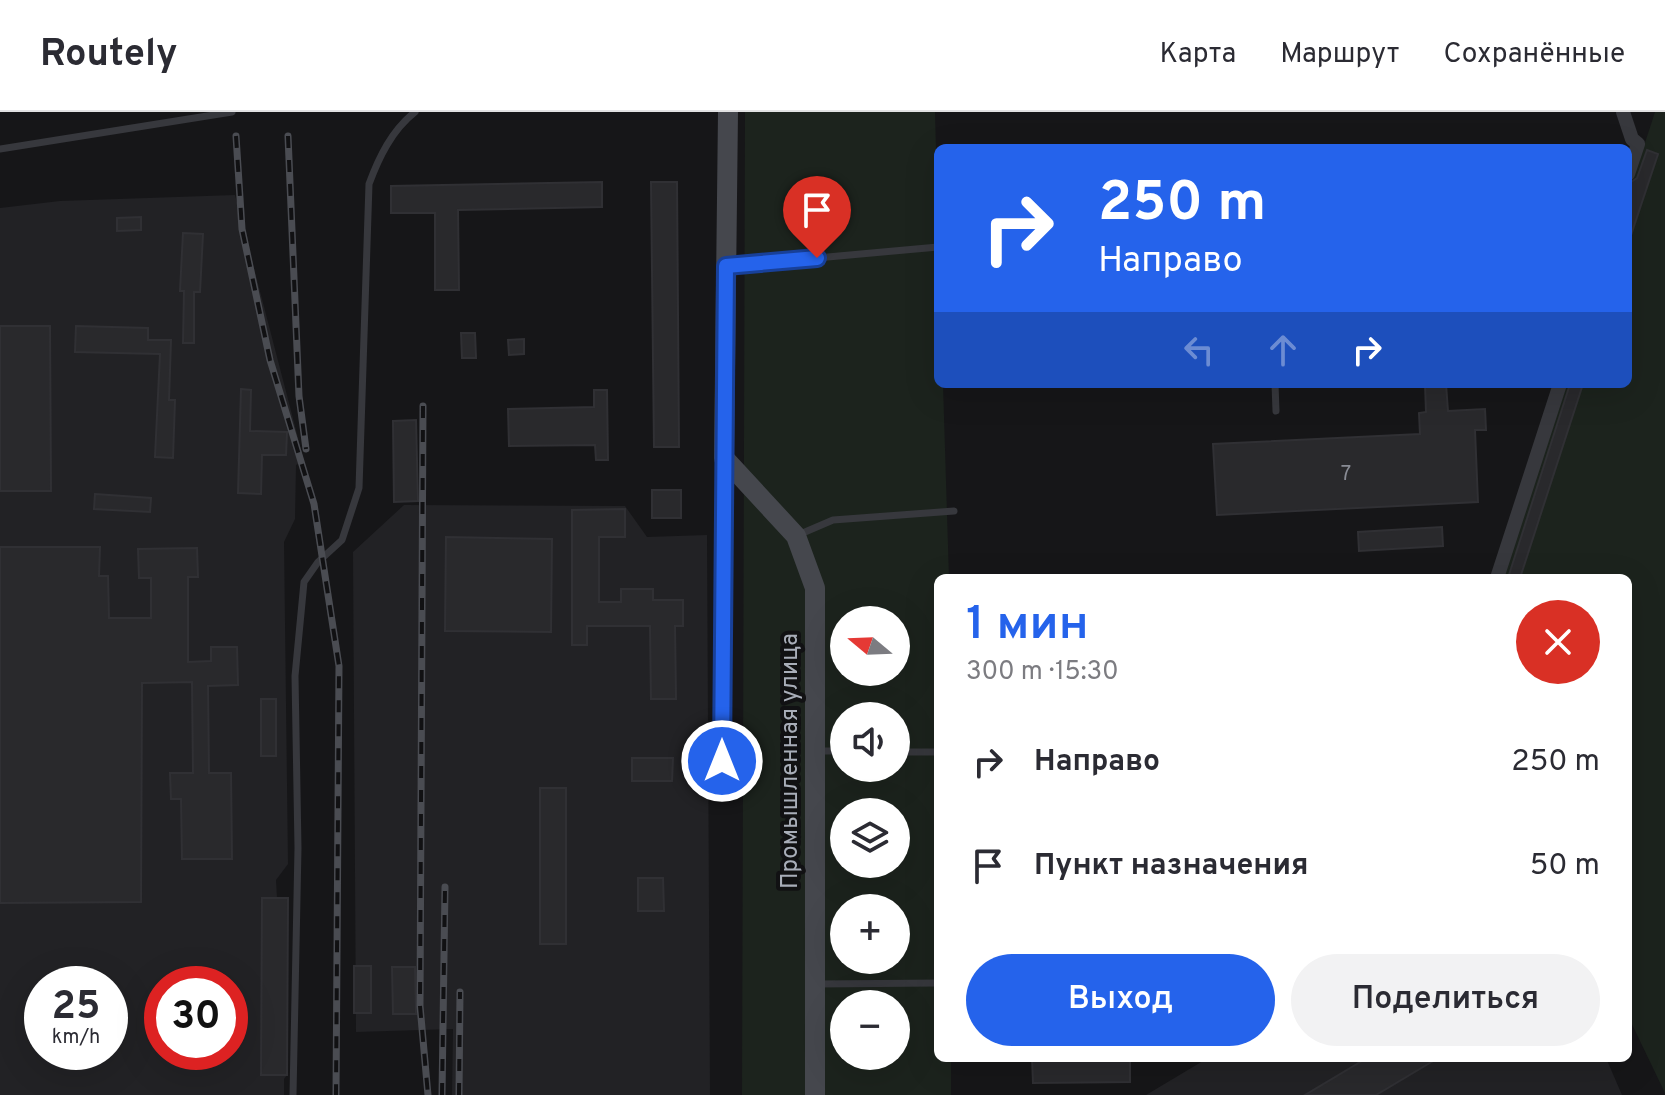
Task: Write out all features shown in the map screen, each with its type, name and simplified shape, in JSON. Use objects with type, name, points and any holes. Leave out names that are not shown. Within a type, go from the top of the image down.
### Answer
[{"type":"street","points":[[722,761],[728,112]]},
{"type":"street","points":[[1623,112],[1632,139],[1638,144],[1632,162]]},
{"type":"street","points":[[1498,574],[1559,388]]},
{"type":"street","name":"Промышленная улица","points":[[724,458],[796,536],[815,588],[815,1095]]},
{"type":"lane","points":[[0,149],[232,112]]},
{"type":"lane","points":[[293,1095],[298,848],[295,676],[304,582],[318,562],[342,540],[359,488],[369,184],[379,156],[405,120],[415,112]]},
{"type":"lane","points":[[726,266],[934,247]]},
{"type":"lane","points":[[1275,388],[1276,411]]},
{"type":"lane","points":[[796,536],[833,520],[954,511]]},
{"type":"lane","points":[[815,751],[830,751]]},
{"type":"lane","points":[[910,752],[934,752]]},
{"type":"lane","points":[[816,984],[934,983]]},
{"type":"shaded area","points":[[745,112],[935,112],[934,388],[943,388],[949,574],[934,574],[934,1062],[951,1062],[951,1095],[742,1095]]},
{"type":"shaded area","points":[[1655,112],[1665,112],[1665,1093],[1632,1024],[1632,574],[1504,574],[1566,388],[1632,388],[1632,183]]},
{"type":"shaded area","points":[[235,195],[304,461],[296,465],[295,519],[284,542],[288,864],[276,880],[277,898],[288,898],[287,1075],[284,1095],[0,1095],[0,208],[60,201]]},
{"type":"shaded area","points":[[404,505],[625,506],[647,537],[707,535],[710,1095],[452,1095],[453,1029],[356,1032],[353,552]]},
{"type":"shaded area","points":[[1201,1062],[1608,1062],[1622,1095],[1146,1095]]},
{"type":"building","points":[[1647,150],[1658,154],[1632,232],[1632,181],[1637,178]]},
{"type":"building","points":[[602,182],[602,207],[458,210],[459,290],[435,290],[435,213],[391,213],[391,186]]},
{"type":"building","points":[[651,182],[677,182],[679,447],[654,447]]},
{"type":"building","points":[[141,217],[141,230],[117,231],[117,218]]},
{"type":"building","points":[[183,233],[203,234],[200,292],[194,292],[194,343],[183,343],[184,291],[180,291]]},
{"type":"building","points":[[0,326],[50,326],[51,491],[0,491]]},
{"type":"building","points":[[76,326],[148,328],[148,340],[171,340],[169,400],[175,400],[173,458],[155,457],[160,354],[75,352]]},
{"type":"building","points":[[461,333],[475,333],[476,358],[462,358]]},
{"type":"building","points":[[524,339],[524,354],[509,355],[508,340]]},
{"type":"building","points":[[1425,388],[1446,388],[1448,411],[1485,409],[1486,430],[1475,430],[1478,502],[1217,515],[1213,444],[1420,434],[1419,413],[1426,412]]},
{"type":"building","points":[[1569,388],[1582,388],[1521,574],[1509,574]]},
{"type":"building","points":[[241,389],[251,390],[250,431],[287,432],[286,455],[262,455],[261,494],[238,493]]},
{"type":"building","points":[[594,390],[607,390],[608,460],[596,460],[595,445],[509,446],[508,409],[594,407]]},
{"type":"building","points":[[416,420],[418,501],[394,502],[393,421]]},
{"type":"building","points":[[652,490],[681,490],[681,518],[652,518]]},
{"type":"building","points":[[95,494],[151,498],[150,512],[94,509]]},
{"type":"building","points":[[625,509],[625,537],[599,537],[599,602],[621,602],[621,589],[653,589],[653,600],[683,600],[683,626],[675,626],[676,699],[651,699],[650,626],[587,626],[587,645],[572,645],[572,510]]},
{"type":"building","points":[[1442,527],[1443,546],[1359,551],[1358,532]]},
{"type":"building","points":[[446,537],[552,539],[551,632],[445,631]]},
{"type":"building","points":[[0,547],[100,547],[99,576],[108,576],[109,618],[151,618],[151,578],[139,578],[138,549],[197,548],[198,577],[188,577],[188,662],[211,661],[211,647],[237,647],[238,685],[208,686],[209,773],[231,773],[232,859],[182,859],[181,799],[171,799],[170,773],[193,773],[192,682],[142,683],[141,902],[0,903]]},
{"type":"building","points":[[261,699],[276,699],[276,756],[261,756]]},
{"type":"building","points":[[632,758],[673,758],[672,781],[632,781]]},
{"type":"building","points":[[540,788],[566,788],[566,944],[540,944]]},
{"type":"building","points":[[638,878],[663,878],[664,911],[638,911]]},
{"type":"building","points":[[262,898],[288,898],[287,1075],[261,1075]]},
{"type":"building","points":[[354,966],[371,966],[371,1013],[354,1013]]},
{"type":"building","points":[[392,967],[415,967],[416,1014],[393,1014]]},
{"type":"building","points":[[1032,1062],[1130,1062],[1130,1082],[1033,1083]]},
{"type":"building","points":[[1360,1062],[1431,1062],[1376,1095],[1305,1095]]},
{"type":"railway","points":[[236,136],[242,229],[270,360],[314,504],[339,666],[336,1095]]},
{"type":"railway","points":[[288,136],[299,396],[306,449]]},
{"type":"railway","points":[[423,406],[420,1006],[428,1095]]},
{"type":"railway","points":[[442,1095],[445,887]]},
{"type":"railway","points":[[459,1095],[460,992]]},
{"type":"route","points":[[722,761],[726,266],[817,258]]}]
